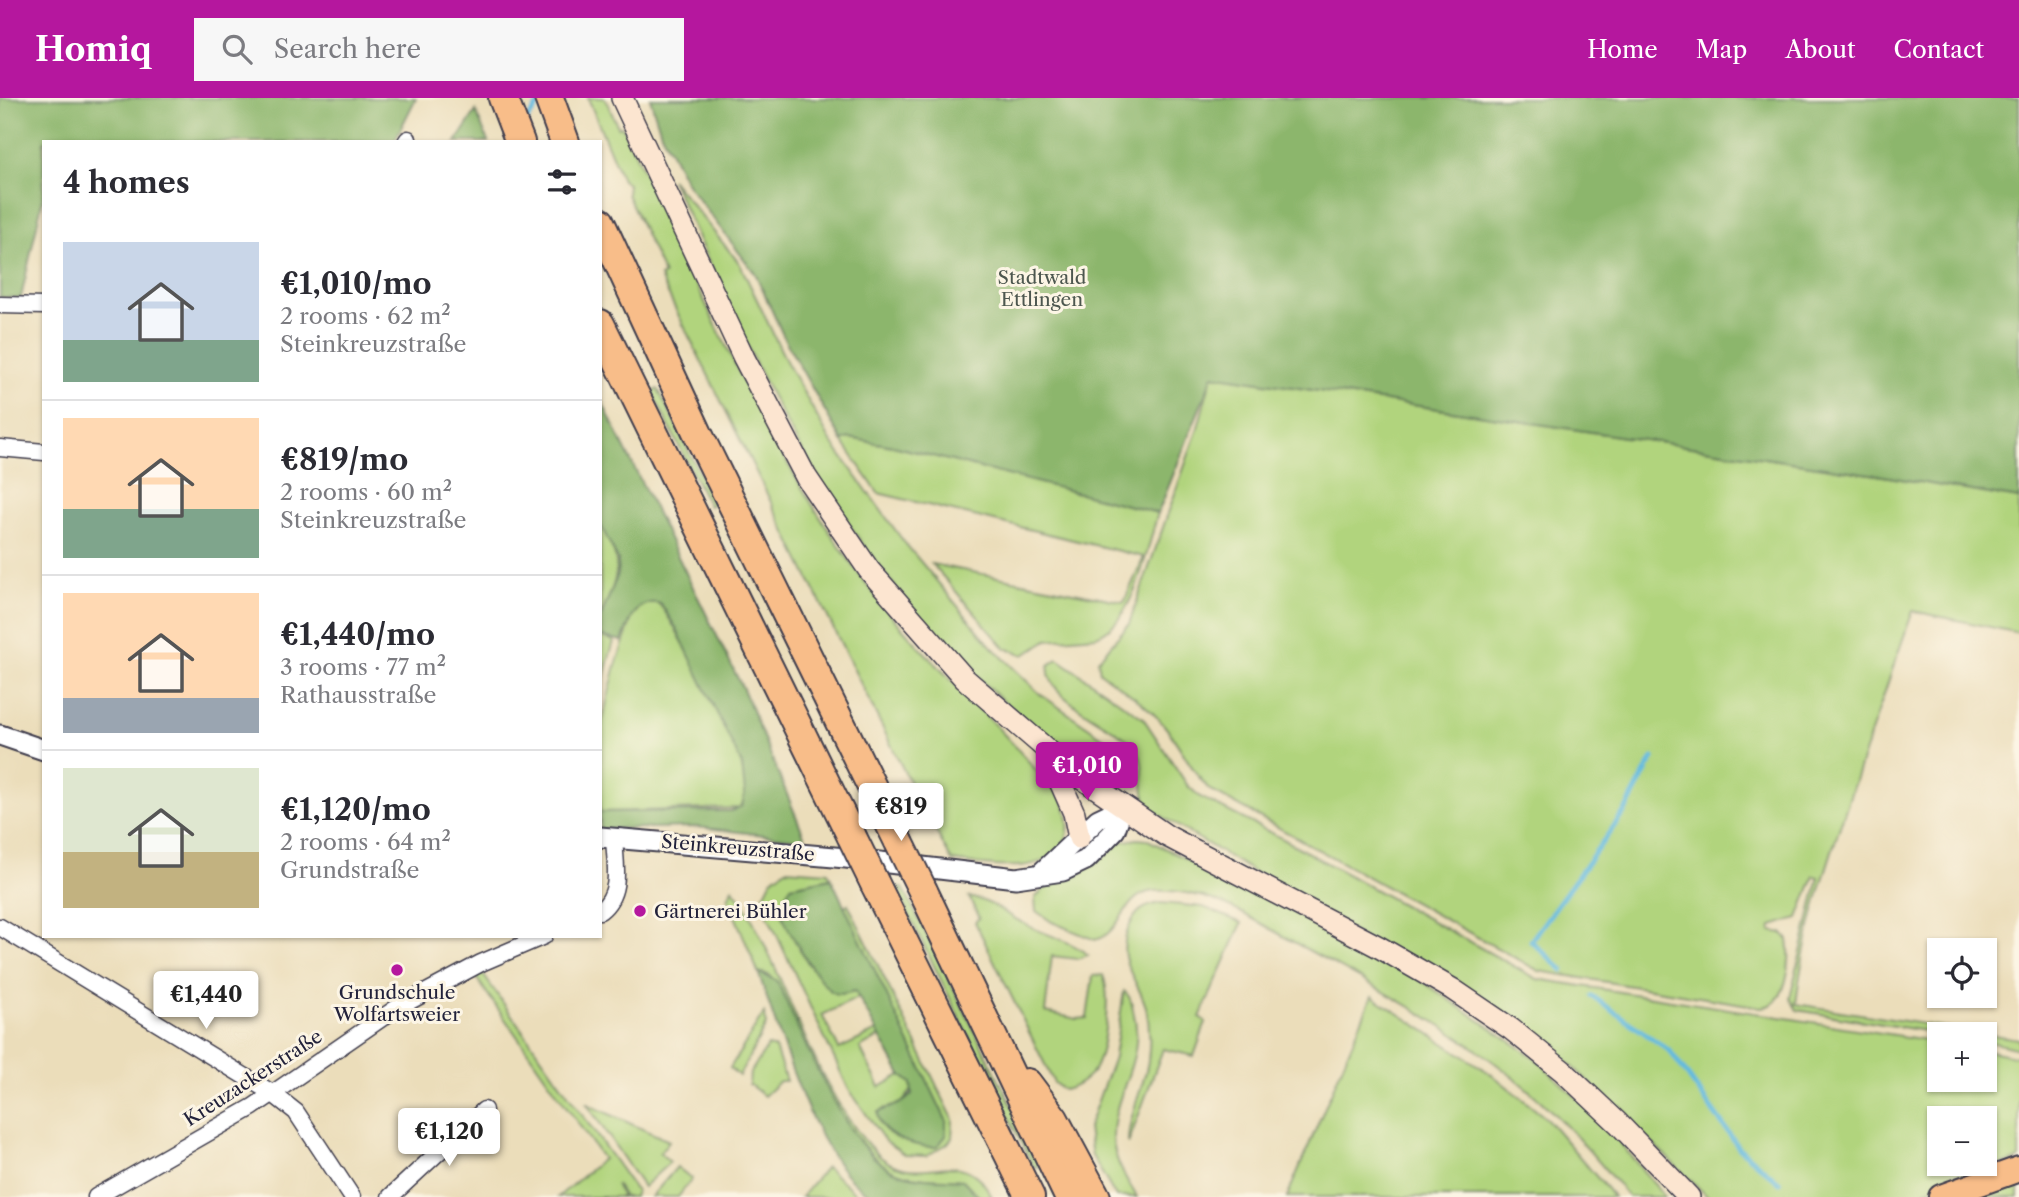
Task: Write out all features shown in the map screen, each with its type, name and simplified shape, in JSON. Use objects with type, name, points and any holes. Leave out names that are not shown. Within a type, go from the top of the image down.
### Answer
[{"type":"highway","points":[[503,98],[519,140]]},
{"type":"highway","points":[[549,98],[564,140]]},
{"type":"highway","points":[[602,227],[1002,1050],[1034,1128],[1069,1197]]},
{"type":"highway","points":[[602,328],[1030,1197]]},
{"type":"highway","points":[[1002,1050],[1054,1119],[1096,1197]]},
{"type":"main road","points":[[622,98],[767,405],[823,503],[869,569],[933,646],[986,700],[1045,751],[1123,807],[1221,866],[1379,947],[1480,1008],[1563,1071],[1636,1141],[1685,1195]]},
{"type":"main road","points":[[1045,751],[1074,813],[1079,838]]},
{"type":"main road","points":[[1941,1197],[2019,1169]]},
{"type":"street","points":[[0,305],[42,306]]},
{"type":"street","points":[[0,448],[42,452]]},
{"type":"street","points":[[0,735],[42,749]]},
{"type":"street","points":[[1042,872],[1098,819],[1123,807]]},
{"type":"street","name":"Steinkreuzstraße","points":[[607,837],[846,858],[1016,878],[1042,872],[1063,871],[1086,860],[1115,830],[1123,807]]},
{"type":"street","points":[[602,909],[611,902],[617,885],[607,837]]},
{"type":"street","points":[[0,926],[272,1093],[296,1112],[352,1197]]},
{"type":"street","name":"Kreuzackerstraße","points":[[96,1197],[253,1107],[395,1009],[481,963],[539,938]]},
{"type":"street","points":[[390,1197],[484,1110]]},
{"type":"green space","points":[[0,98],[416,98],[395,140],[42,140],[42,202],[21,298],[0,297]]},
{"type":"green space","points":[[588,98],[605,98],[618,127],[622,126],[742,379],[810,501],[848,559],[908,635],[1063,800],[1068,821],[1067,837],[1059,850],[1047,859],[1016,866],[952,861],[911,785],[660,277],[664,275],[627,194],[628,184],[622,180]]},
{"type":"green space","name":"Stadtwald Ettlingen","points":[[650,98],[2019,98],[2019,499],[1877,475],[1213,375],[1158,513],[893,446],[849,438],[842,441],[786,342],[756,275],[687,184],[661,133]]},
{"type":"green space","points":[[476,111],[487,140],[457,140]]},
{"type":"green space","points":[[671,179],[740,264],[786,361],[830,440],[904,542],[991,646],[1040,694],[1114,745],[1129,761],[1132,774],[1126,781],[1112,784],[1098,776],[1011,708],[927,624],[876,563],[810,464],[771,395]]},
{"type":"green space","points":[[1212,375],[1877,475],[2019,499],[2019,633],[1913,611],[1823,880],[1799,979],[1796,1004],[1927,1025],[1927,1031],[1797,1010],[1790,998],[1819,877],[1814,876],[1798,918],[1772,926],[1771,931],[1782,933],[1788,940],[1788,970],[1777,999],[1770,1005],[1761,1007],[1539,971],[1210,790],[1163,724],[1141,702],[1100,672],[1098,660],[1129,624],[1197,431]]},
{"type":"green space","points":[[658,389],[714,503],[709,506],[652,392]]},
{"type":"green space","points":[[602,402],[744,691],[806,840],[697,827],[602,829],[602,812],[731,811],[742,806],[745,793],[742,765],[676,628],[661,604],[645,604],[640,608],[631,620],[622,641],[602,636],[602,614],[618,574],[618,560],[602,528]]},
{"type":"green space","points":[[849,438],[893,446],[1158,513],[1138,583],[1121,616],[1096,636],[1047,640],[1024,655],[1005,648],[932,564],[1124,602],[1144,557],[878,493],[842,441]]},
{"type":"green space","points":[[602,528],[616,561],[611,592],[602,613]]},
{"type":"green space","points":[[656,602],[663,609],[716,707],[742,767],[745,789],[744,800],[739,808],[602,812],[602,722],[616,665],[633,615],[643,604]]},
{"type":"green space","points":[[602,637],[614,641],[602,683]]},
{"type":"green space","points":[[1058,659],[1143,718],[1188,786],[1200,797],[1283,839],[1537,979],[1927,1040],[1927,1092],[1997,1092],[1997,1052],[2019,1057],[2019,1159],[1997,1167],[1997,1106],[1927,1106],[1927,1176],[1969,1176],[1908,1197],[1708,1197],[1568,1062],[1150,809],[1144,792],[1141,760],[1132,744],[1067,699],[1050,677],[1049,665]]},
{"type":"green space","points":[[1148,840],[1416,977],[1535,1058],[1607,1127],[1665,1197],[1628,1197],[1554,1113],[1474,1047],[1389,995],[1231,908],[1194,894],[1154,891],[1135,899],[1112,930],[1095,940],[1052,922],[1036,911],[1035,898],[1044,889],[1078,875],[1119,842]]},
{"type":"green space","points":[[786,869],[828,872],[831,878],[791,886],[784,919],[809,965],[831,991],[855,991],[860,997],[822,1015],[839,1049],[877,1031],[881,1036],[860,1048],[880,1087],[901,1075],[911,1083],[912,1090],[901,1104],[883,1109],[946,1120],[843,907],[848,904],[953,1119],[952,1138],[926,1156],[905,1155],[885,1141],[848,1088],[761,901],[772,879]]},
{"type":"green space","points":[[831,878],[946,1120],[946,1136],[937,1147],[900,1139],[879,1121],[878,1112],[900,1103],[912,1094],[911,1083],[901,1075],[855,991],[839,994],[828,988],[804,955],[784,918],[783,904],[791,886]]},
{"type":"green space","points":[[895,887],[903,888],[1040,1162],[1038,1167],[1033,1166]]},
{"type":"green space","points":[[732,888],[759,934],[828,1086],[857,1131],[874,1151],[890,1164],[907,1169],[953,1167],[967,1170],[980,1179],[992,1197],[979,1197],[963,1180],[919,1177],[894,1171],[876,1159],[858,1139],[823,1084],[770,975],[758,972],[728,899]]},
{"type":"green space","points":[[969,897],[992,905],[1088,955],[1078,959],[1052,956],[1045,1012],[1077,1019],[1087,1018],[1093,976],[1103,975],[1107,1008],[1102,1048],[1095,1068],[1077,1085],[1064,1090],[1054,1083],[975,922],[979,918]]},
{"type":"green space","points":[[1161,903],[1203,907],[1242,923],[1200,1017],[1206,1022],[1194,1056],[1163,1049],[1128,1144],[1131,1120],[1148,1062],[1149,1023],[1142,996],[1128,968],[1124,950],[1125,939],[1137,913]]},
{"type":"green space","points":[[758,972],[777,981],[811,1057],[842,1115],[876,1159],[894,1171],[911,1176],[963,1180],[979,1197],[878,1197],[857,1185],[837,1163],[803,1099]]},
{"type":"green space","points":[[482,973],[636,1191],[634,1197],[624,1197],[616,1184],[622,1197],[558,1197],[603,1159],[475,976]]},
{"type":"green space","points":[[1124,991],[1133,1010],[1136,1045],[1114,1120],[1113,1137],[1118,1161],[1137,1197],[1116,1197],[1092,1156],[1088,1128],[1114,1057]]},
{"type":"green space","points":[[1372,996],[1494,1076],[1547,1119],[1614,1197],[1287,1197]]},
{"type":"green space","points":[[764,1013],[766,1025],[739,1076],[730,1068]]},
{"type":"green space","points":[[1997,1036],[2019,1039],[2019,1049],[1997,1044]]},
{"type":"green space","points":[[768,1046],[775,1048],[786,1081],[780,1081],[764,1096],[749,1084],[750,1073]]},
{"type":"green space","points":[[587,1104],[669,1141],[660,1153],[670,1162],[643,1187]]},
{"type":"green space","points":[[677,1167],[692,1179],[678,1197],[651,1197]]},
{"type":"green space","points":[[826,1167],[860,1197],[801,1197]]},
{"type":"green space","points":[[2019,1179],[2019,1197],[1967,1197]]},
{"type":"waterway","points":[[524,124],[541,101]]},
{"type":"waterway","points":[[1563,970],[1531,941],[1625,811],[1653,758]]},
{"type":"waterway","points":[[1592,996],[1670,1051],[1740,1149],[1780,1183]]},
{"type":"place","name":"Gärtnerei Bühler","points":[[640,911]]},
{"type":"place","name":"Grundschule Wolfartsweier","points":[[397,970]]}]
